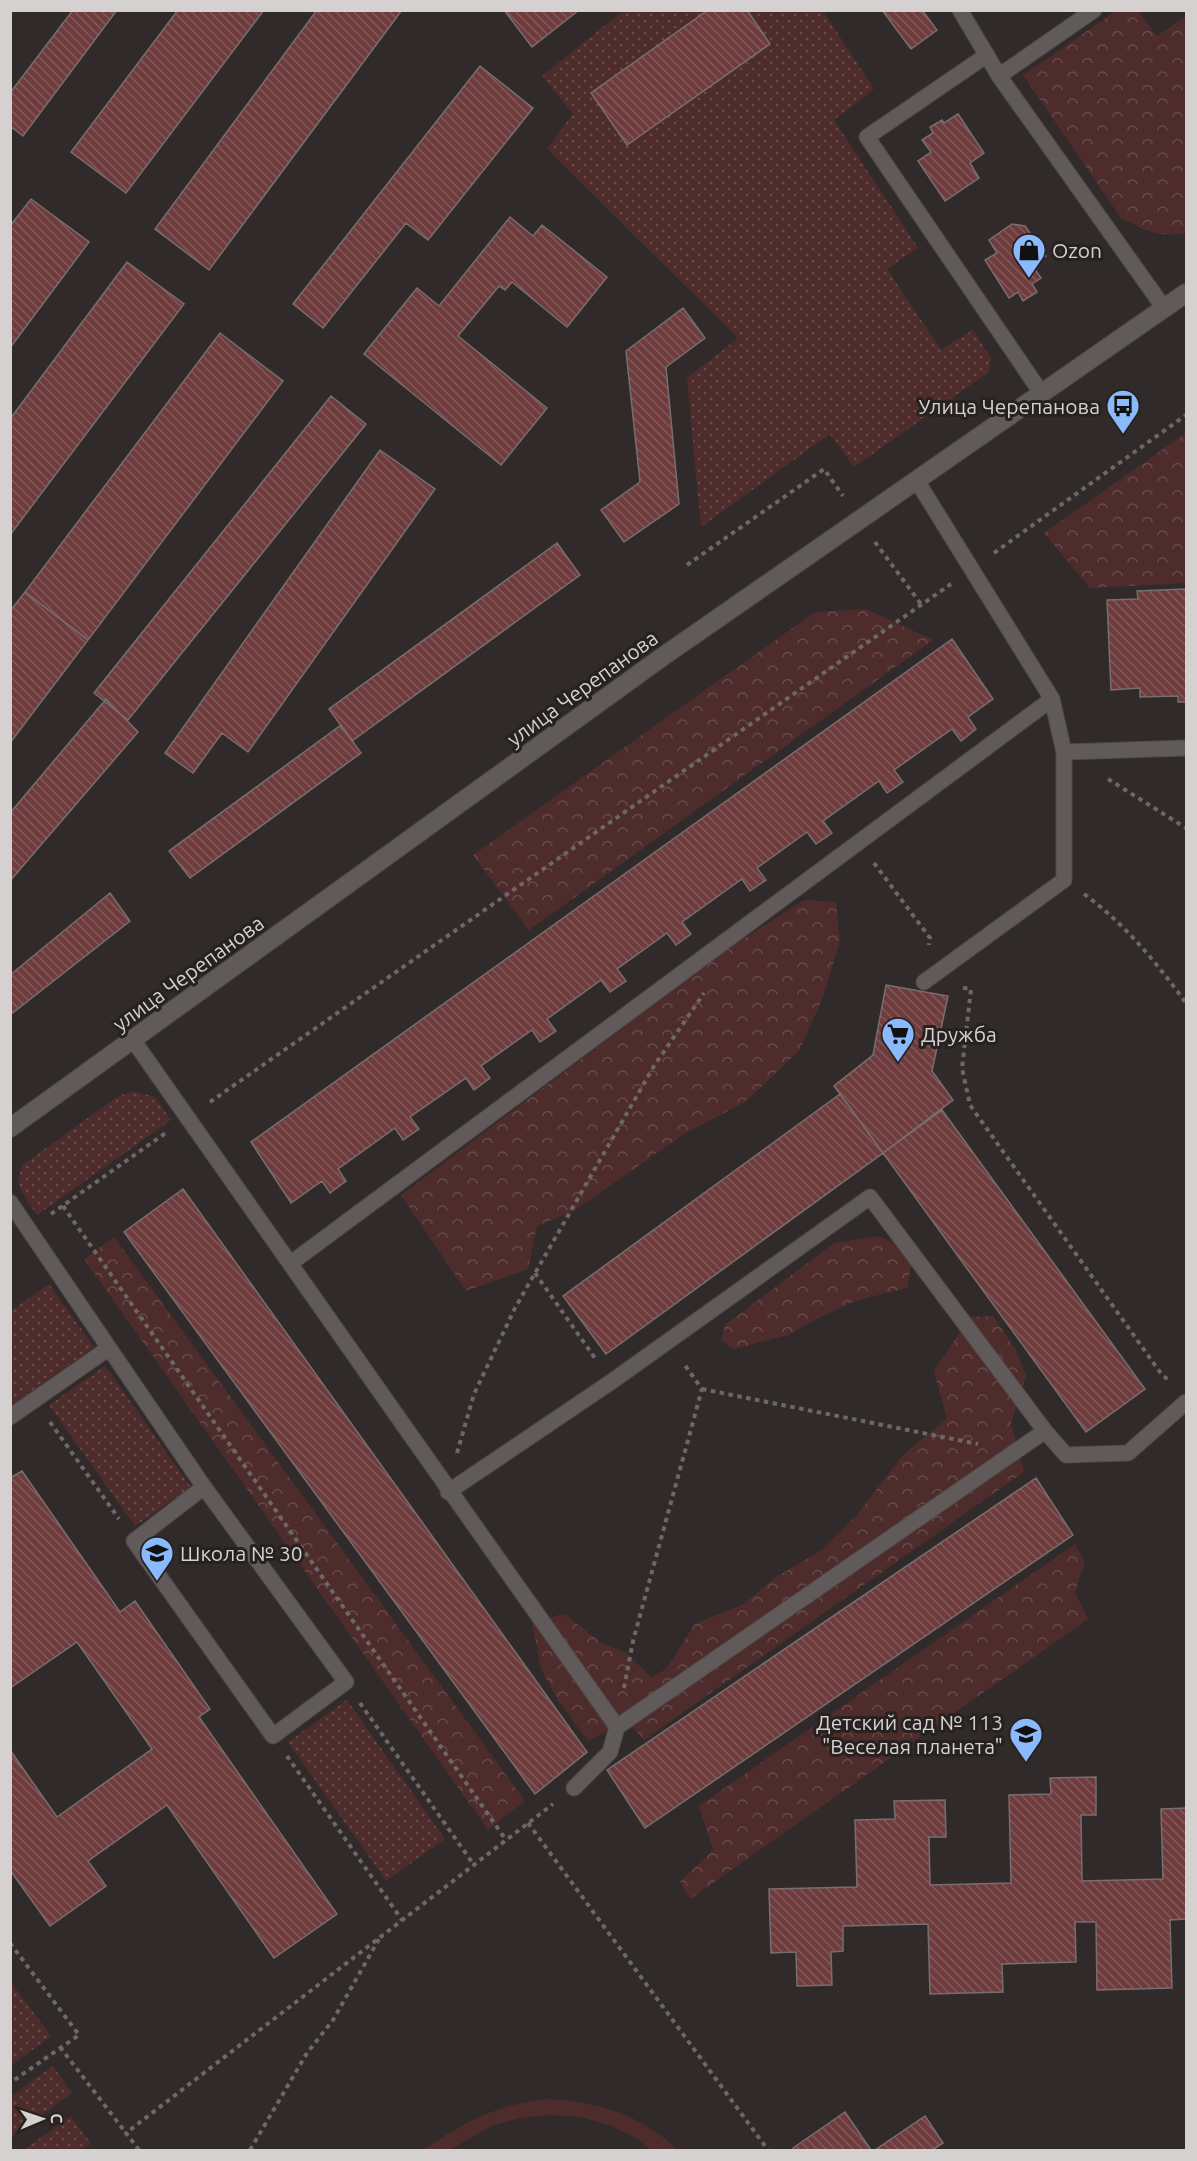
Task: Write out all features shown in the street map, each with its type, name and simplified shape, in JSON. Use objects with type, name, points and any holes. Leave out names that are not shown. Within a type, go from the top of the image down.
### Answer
[{"type":"main road","name":"улица Черепанова","points":[[10,1128],[665,655],[1186,293]]},
{"type":"lane","points":[[960,10],[999,76],[1164,308]]},
{"type":"lane","points":[[999,76],[1094,10]]},
{"type":"lane","points":[[987,55],[867,136],[1042,394]]},
{"type":"lane","points":[[917,481],[974,568],[1052,699],[1064,752],[1064,880],[924,982]]},
{"type":"lane","points":[[291,1263],[1052,699]]},
{"type":"lane","points":[[1064,752],[1186,748]]},
{"type":"lane","points":[[133,1040],[291,1263],[448,1492],[617,1727]]},
{"type":"lane","points":[[448,1492],[611,1382],[870,1197],[1045,1431],[1066,1455],[1128,1453],[1182,1395]]},
{"type":"lane","points":[[10,1203],[204,1487],[345,1682],[273,1736],[134,1542],[204,1487]]},
{"type":"lane","points":[[10,1417],[109,1348]]},
{"type":"lane","points":[[574,1788],[610,1752],[617,1727],[1045,1431]]},
{"type":"path","points":[[28,1229],[974,568],[1186,415]]},
{"type":"path","points":[[1064,752],[1186,828]]},
{"type":"path","points":[[859,843],[930,938],[924,982],[971,989],[962,1068],[970,1105],[1162,1375],[1182,1395]]},
{"type":"path","points":[[1064,880],[1113,915],[1157,964],[1186,1003]]},
{"type":"path","points":[[448,1492],[474,1394],[535,1274],[654,1066],[708,987]]},
{"type":"path","points":[[63,1206],[506,1840]]},
{"type":"path","points":[[535,1274],[611,1382]]},
{"type":"path","points":[[668,1341],[702,1389],[1015,1451]]},
{"type":"path","points":[[617,1727],[633,1641],[702,1389]]},
{"type":"path","points":[[34,1400],[134,1542]]},
{"type":"path","points":[[345,1682],[474,1865]]},
{"type":"path","points":[[273,1736],[402,1920]]},
{"type":"path","points":[[126,2133],[574,1788]]},
{"type":"path","points":[[528,1823],[768,2151]]},
{"type":"path","points":[[250,2151],[307,2054],[333,2020],[380,1938]]},
{"type":"path","points":[[10,1943],[79,2035],[10,2083]]},
{"type":"path","points":[[60,2047],[139,2151]]},
{"type":"green space","points":[[623,11],[823,11],[874,89],[834,120],[918,248],[887,269],[941,350],[973,330],[991,358],[989,372],[854,467],[830,434],[701,527],[687,378],[738,338],[547,149],[573,114],[542,76]]},
{"type":"green space","points":[[1116,11],[1138,11],[1157,36],[1186,16],[1186,233],[1160,234],[1121,218],[1023,75]]},
{"type":"green space","points":[[1186,433],[1186,583],[1090,588],[1044,533]]},
{"type":"green space","points":[[866,609],[933,640],[529,930],[473,855],[815,612]]},
{"type":"green space","points":[[804,900],[836,902],[840,941],[823,997],[799,1051],[745,1102],[684,1134],[574,1211],[537,1226],[528,1269],[466,1291],[401,1195],[729,948]]},
{"type":"green space","points":[[133,1091],[155,1097],[171,1120],[37,1215],[25,1197],[20,1184],[20,1171],[24,1164],[117,1097]]},
{"type":"green space","points":[[880,1236],[899,1247],[911,1265],[907,1288],[858,1300],[818,1318],[789,1335],[734,1349],[721,1341],[725,1325],[834,1243]]},
{"type":"green space","points":[[114,1237],[525,1801],[488,1830],[84,1259]]},
{"type":"green space","points":[[49,1284],[94,1347],[11,1406],[11,1311]]},
{"type":"green space","points":[[993,1316],[1016,1350],[1026,1376],[1011,1423],[1024,1472],[644,1740],[634,1728],[609,1730],[588,1741],[559,1702],[541,1669],[532,1622],[564,1614],[603,1644],[625,1652],[651,1677],[666,1669],[695,1624],[744,1604],[773,1579],[821,1550],[856,1516],[903,1455],[947,1419],[934,1371],[970,1317]]},
{"type":"green space","points":[[105,1366],[191,1487],[135,1526],[49,1405]]},
{"type":"green space","points":[[1075,1544],[1085,1562],[1075,1592],[1088,1619],[690,1899],[680,1882],[713,1850],[699,1806]]},
{"type":"green space","points":[[347,1700],[445,1839],[386,1881],[288,1742]]},
{"type":"green space","points":[[10,1981],[51,2036],[11,2066],[10,2066]]},
{"type":"green space","points":[[53,2066],[72,2093],[11,2137],[11,2096]]},
{"type":"green space","points":[[545,2099],[582,2103],[616,2112],[648,2127],[678,2150],[652,2150],[637,2139],[609,2125],[580,2117],[550,2115],[520,2118],[491,2126],[450,2150],[423,2150],[452,2131],[480,2117],[510,2106]]},
{"type":"green space","points":[[71,2116],[91,2144],[82,2150],[25,2149]]},
{"type":"building","points":[[73,10],[117,10],[23,136],[10,126],[10,93]]},
{"type":"building","points":[[178,10],[264,10],[126,193],[71,152]]},
{"type":"building","points":[[317,10],[402,10],[209,270],[155,229]]},
{"type":"building","points":[[504,10],[579,10],[532,47]]},
{"type":"building","points":[[708,10],[747,10],[770,44],[627,145],[591,93]]},
{"type":"building","points":[[882,10],[922,10],[937,30],[911,49]]},
{"type":"building","points":[[480,66],[533,108],[428,240],[406,223],[323,328],[293,304]]},
{"type":"building","points":[[958,114],[984,153],[970,163],[979,178],[945,201],[918,161],[931,152],[922,140],[933,133],[930,127],[942,120],[944,123]]},
{"type":"building","points":[[31,199],[89,242],[10,348],[10,226]]},
{"type":"building","points":[[510,217],[533,236],[542,225],[607,277],[567,327],[512,282],[505,290],[499,286],[458,336],[547,408],[501,465],[364,354],[417,288],[439,306]]},
{"type":"building","points":[[1012,224],[1025,226],[1046,256],[1032,265],[1041,278],[1032,284],[1037,292],[1023,301],[1018,292],[1009,298],[985,260],[997,253],[989,240]]},
{"type":"building","points":[[127,262],[184,304],[10,535],[10,419]]},
{"type":"building","points":[[683,308],[705,338],[666,367],[679,504],[624,542],[601,510],[640,482],[626,351]]},
{"type":"building","points":[[220,333],[283,381],[88,640],[25,592]]},
{"type":"building","points":[[331,396],[366,424],[128,720],[94,693]]},
{"type":"building","points":[[380,450],[435,489],[248,752],[222,733],[193,773],[165,753]]},
{"type":"building","points":[[557,543],[580,575],[352,741],[329,709]]},
{"type":"building","points":[[1186,589],[1186,702],[1178,702],[1178,696],[1140,697],[1140,688],[1111,690],[1107,600],[1138,599],[1137,591]]},
{"type":"building","points":[[25,592],[88,640],[10,743],[10,611]]},
{"type":"building","points":[[952,639],[993,699],[968,717],[976,729],[961,741],[952,729],[894,770],[903,782],[887,793],[879,781],[823,821],[832,833],[816,844],[807,832],[757,868],[766,880],[750,891],[742,879],[682,922],[691,934],[676,945],[667,933],[617,969],[626,981],[610,992],[601,980],[547,1019],[556,1031],[540,1042],[532,1030],[481,1066],[490,1078],[474,1090],[466,1078],[410,1117],[419,1129],[403,1140],[395,1128],[338,1169],[346,1181],[330,1193],[322,1181],[291,1203],[251,1142]]},
{"type":"building","points":[[106,699],[138,732],[10,881],[10,813]]},
{"type":"building","points":[[341,725],[361,753],[190,878],[169,851]]},
{"type":"building","points":[[110,893],[130,921],[10,1015],[10,975]]},
{"type":"building","name":"Дружба","points":[[886,985],[948,996],[932,1071],[953,1100],[883,1153],[834,1086],[873,1055]]},
{"type":"building","points":[[840,1094],[883,1153],[606,1354],[563,1296]]},
{"type":"building","points":[[942,1110],[1145,1389],[1086,1432],[883,1153]]},
{"type":"building","points":[[183,1189],[587,1752],[535,1794],[124,1232]]},
{"type":"building","points":[[22,1471],[120,1612],[135,1601],[210,1709],[199,1717],[337,1914],[274,1958],[167,1805],[88,1861],[106,1886],[50,1926],[10,1870],[10,1750],[57,1817],[152,1749],[77,1642],[10,1688],[10,1478]]},
{"type":"building","points":[[1036,1478],[1073,1535],[645,1828],[607,1770]]},
{"type":"building","points":[[1096,1777],[1096,1815],[1081,1815],[1082,1881],[1163,1879],[1161,1809],[1186,1808],[1186,1919],[1170,1920],[1172,1988],[1097,1990],[1096,1922],[1075,1922],[1076,1962],[1002,1964],[1003,1992],[930,1994],[928,1924],[843,1926],[843,1951],[831,1952],[832,1985],[797,1986],[796,1952],[771,1953],[769,1889],[857,1887],[855,1820],[895,1819],[894,1801],[945,1800],[946,1837],[929,1837],[930,1885],[1011,1883],[1009,1795],[1051,1794],[1050,1778]]},
{"type":"building","points":[[845,2112],[871,2150],[795,2150],[793,2148]]},
{"type":"building","points":[[925,2116],[943,2143],[932,2150],[875,2150]]},
{"type":"place","name":"Ozon","points":[[1029,279]]},
{"type":"place","name":"Улица Черепанова","points":[[1123,435]]},
{"type":"place","name":"Дружба","points":[[898,1063]]},
{"type":"place","name":"Школа № 30","points":[[157,1582]]},
{"type":"place","name":"Детский сад № 113 \"Веселая планета\"","points":[[1026,1763]]}]
